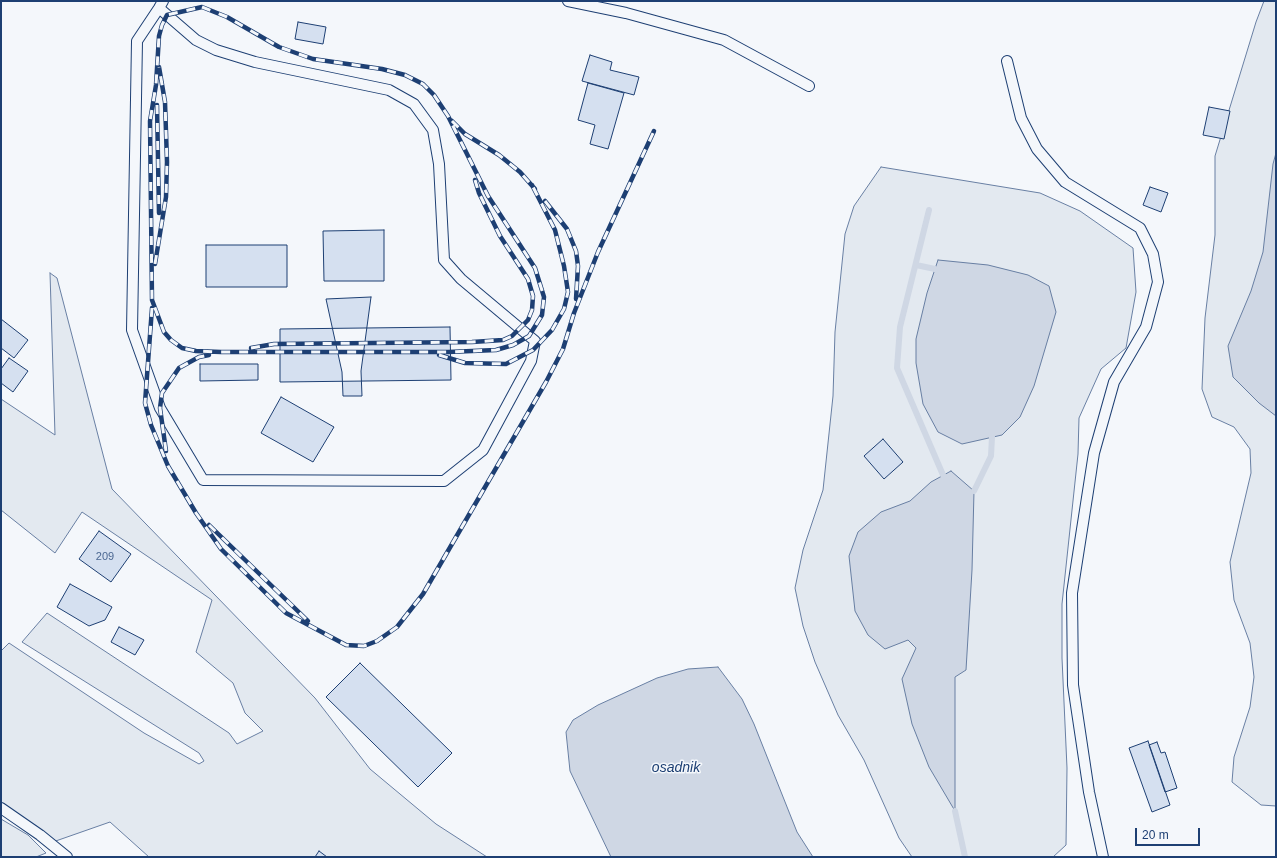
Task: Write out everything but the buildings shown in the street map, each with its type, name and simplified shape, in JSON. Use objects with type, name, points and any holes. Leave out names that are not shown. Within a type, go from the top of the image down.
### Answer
[{"type":"lane","points":[[568,1],[626,13],[724,40],[809,86]]},
{"type":"lane","points":[[161,4],[196,40],[216,50],[255,62],[389,90],[414,104],[433,130],[439,164],[444,260],[461,279],[535,341],[531,361],[483,450],[444,481],[203,480],[164,414],[132,330],[137,41],[161,4]]},
{"type":"lane","points":[[1007,61],[1021,118],[1037,150],[1065,182],[1140,228],[1153,254],[1158,282],[1146,327],[1114,382],[1094,453],[1072,593],[1073,685],[1089,792],[1103,857]]},
{"type":"lane","points":[[1,808],[40,835],[67,857]]},
{"type":"shaded area","points":[[1264,1],[1276,1],[1276,806],[1261,805],[1232,782],[1234,757],[1250,707],[1254,677],[1250,643],[1234,600],[1230,562],[1251,473],[1250,449],[1234,427],[1212,417],[1202,389],[1205,318],[1215,235],[1215,156],[1256,22]]},
{"type":"shaded area","points":[[881,167],[1040,193],[1080,211],[1133,248],[1136,292],[1126,348],[1101,369],[1079,418],[1078,454],[1062,604],[1062,658],[1067,768],[1066,845],[1053,857],[912,857],[899,838],[864,760],[838,715],[815,662],[803,626],[795,588],[803,550],[823,490],[833,396],[835,332],[845,234],[854,206]]},
{"type":"shaded area","points":[[50,273],[57,278],[112,489],[315,698],[370,769],[436,824],[487,857],[149,857],[110,822],[50,843],[1,809],[1,651],[9,643],[144,733],[199,764],[204,761],[199,753],[22,642],[47,613],[229,733],[237,744],[263,731],[245,713],[233,683],[196,652],[212,600],[82,512],[55,553],[1,510],[1,399],[55,435]]},
{"type":"shaded area","points":[[1,819],[28,835],[46,853],[36,857],[1,857]]},
{"type":"water","points":[[1276,153],[1276,416],[1259,403],[1233,377],[1228,346],[1251,291],[1263,252],[1273,164]]},
{"type":"water","points":[[938,260],[988,265],[1028,275],[1049,286],[1056,312],[1034,386],[1020,417],[1002,435],[962,444],[938,432],[923,404],[916,363],[916,339],[927,293]]},
{"type":"water","points":[[951,471],[974,491],[972,570],[966,670],[955,677],[955,811],[929,767],[912,724],[902,679],[916,648],[908,640],[885,649],[868,635],[855,611],[849,556],[858,532],[881,512],[910,501],[931,482]]},
{"type":"water","name":"osadnik","points":[[718,667],[742,699],[754,724],[797,832],[813,857],[611,857],[570,771],[566,732],[573,720],[598,705],[657,678],[688,669]]},
{"type":"waterway","points":[[929,210],[900,327],[897,368],[943,475]]},
{"type":"waterway","points":[[916,265],[935,269]]},
{"type":"waterway","points":[[974,491],[991,456],[992,437]]},
{"type":"waterway","points":[[955,811],[965,857]]},
{"type":"railway","points":[[202,7],[227,17],[279,47],[313,59],[382,69],[405,75],[423,84],[434,95],[448,116],[488,196],[535,268],[544,297],[542,315],[529,336],[513,345],[496,350],[448,352],[196,351],[182,348],[171,340],[164,332],[152,300],[150,121],[156,85],[159,36],[162,25],[167,15],[202,7]]},
{"type":"railway","points":[[155,264],[166,197],[167,162],[165,102],[159,67]]},
{"type":"railway","points":[[157,105],[159,213]]},
{"type":"railway","points":[[452,121],[465,134],[499,155],[520,172],[535,189]]},
{"type":"railway","points":[[152,308],[145,403],[151,425],[168,466],[196,513],[221,549],[286,613],[346,645],[364,646],[377,641],[397,627],[423,594],[546,382],[563,349],[574,313],[598,252],[654,131]]},
{"type":"railway","points":[[251,348],[274,344],[472,342],[503,340],[512,336],[528,320],[532,310],[533,296],[528,279],[500,236],[479,193],[475,180]]},
{"type":"railway","points":[[439,355],[465,363],[506,364],[533,350],[552,330],[564,309],[568,292],[564,266],[555,230],[532,185]]},
{"type":"railway","points":[[545,201],[567,229],[576,251],[578,266],[576,299]]},
{"type":"railway","points":[[166,451],[160,408],[162,393],[179,368],[199,357],[209,355]]},
{"type":"railway","points":[[209,525],[308,621]]}]
